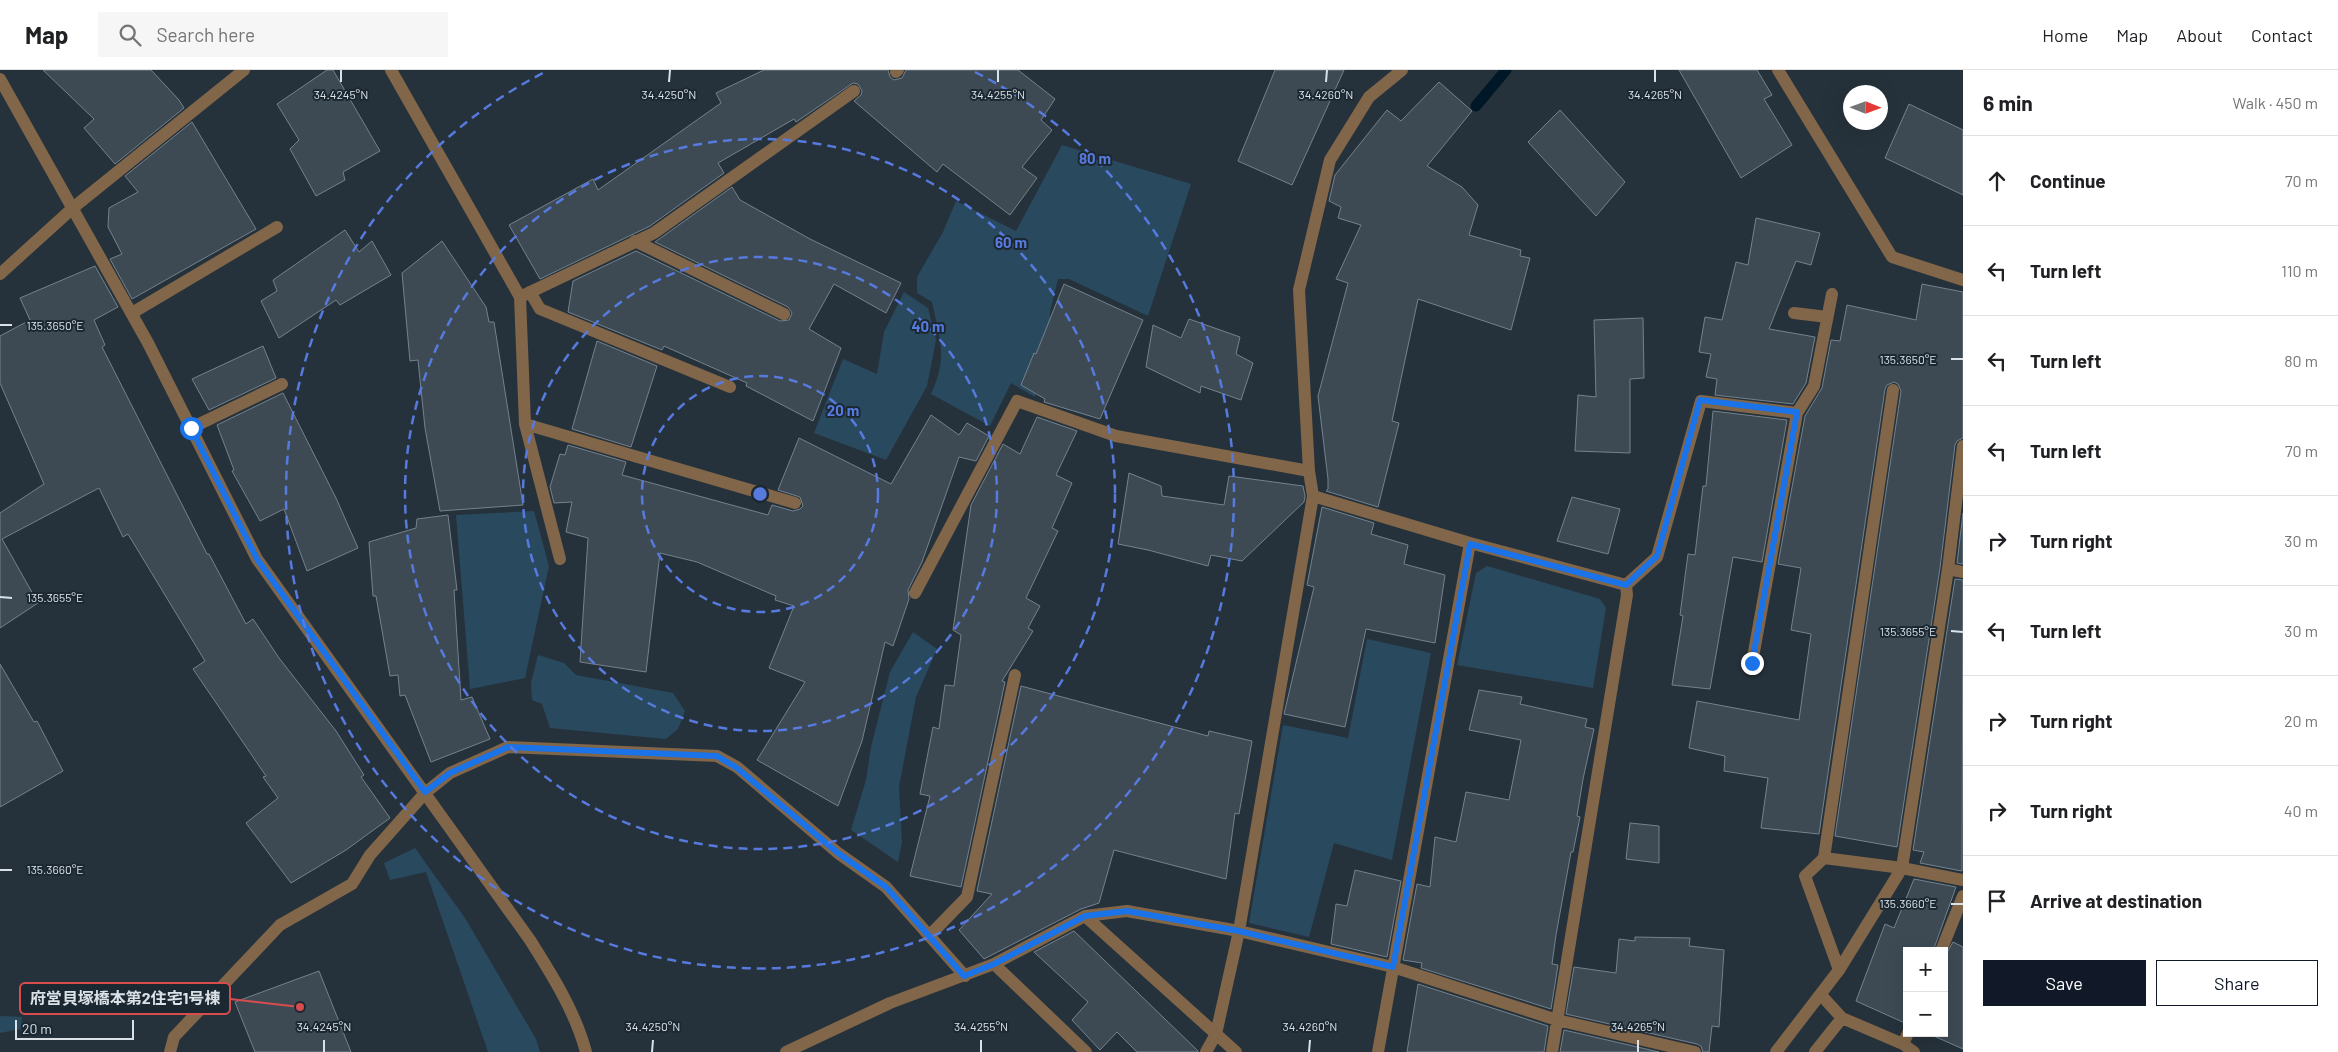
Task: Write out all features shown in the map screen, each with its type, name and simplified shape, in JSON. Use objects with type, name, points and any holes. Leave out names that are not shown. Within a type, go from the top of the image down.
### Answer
[{"type":"street","points":[[0,274],[74,207],[244,70]]},
{"type":"street","points":[[391,70],[525,295],[540,309],[730,387]]},
{"type":"street","points":[[1206,1052],[1216,1034],[1239,931],[1313,496],[1309,471],[1299,290],[1330,160],[1369,97],[1402,70]]},
{"type":"street","points":[[1778,70],[1892,257],[1963,280]]},
{"type":"street","points":[[0,79],[74,207],[132,313],[257,559],[530,940],[558,984],[581,1034],[586,1052]]},
{"type":"street","points":[[525,295],[654,233],[854,91]]},
{"type":"street","points":[[132,313],[277,227]]},
{"type":"street","points":[[635,242],[784,314]]},
{"type":"street","points":[[1752,663],[1797,412],[1814,386],[1832,294]]},
{"type":"street","points":[[525,295],[525,424],[560,559]]},
{"type":"street","points":[[1794,313],[1827,317]]},
{"type":"street","points":[[191,428],[282,384]]},
{"type":"street","points":[[1839,970],[1805,876],[1824,858],[1892,390]]},
{"type":"street","points":[[915,593],[1017,400],[1116,436],[1309,471]]},
{"type":"street","points":[[1626,585],[1657,556],[1700,400],[1797,412]]},
{"type":"street","points":[[525,424],[795,503]]},
{"type":"street","points":[[1776,1052],[1839,970],[1902,868],[1948,569],[1963,446]]},
{"type":"street","points":[[1313,496],[1470,544],[1626,585]]},
{"type":"street","points":[[1378,1052],[1470,544]]},
{"type":"street","points":[[1948,569],[1963,572]]},
{"type":"street","points":[[1552,1052],[1627,595],[1626,585]]},
{"type":"street","points":[[929,936],[966,897],[1015,676]]},
{"type":"street","points":[[170,1052],[174,1037],[280,925],[352,884],[370,855],[425,792],[450,773],[508,747],[717,756],[737,768],[838,853],[886,887],[964,976]]},
{"type":"street","points":[[1824,858],[1902,868],[1963,880]]},
{"type":"street","points":[[1943,947],[1963,896]]},
{"type":"street","points":[[786,1052],[890,1003],[994,964],[1085,916],[1127,911],[1239,931],[1393,967],[1557,1020],[1695,1052]]},
{"type":"street","points":[[1085,916],[1236,1052]]},
{"type":"street","points":[[994,964],[1086,1052]]},
{"type":"street","points":[[1821,995],[1842,1018],[1906,1039],[1914,1052]]},
{"type":"street","points":[[1815,1052],[1842,1018]]},
{"type":"shaded area","points":[[1062,145],[1191,184],[1148,316],[1069,279],[1058,279],[1050,312],[1052,345],[1035,397],[1011,383],[990,426],[931,394],[941,358],[940,338],[932,302],[917,293],[917,277],[943,232],[956,201],[1016,231]]},
{"type":"shaded area","points":[[904,292],[928,308],[936,340],[927,386],[886,460],[814,433],[843,359],[877,374],[884,332]]},
{"type":"shaded area","points":[[534,511],[549,566],[525,678],[470,689],[456,515]]},
{"type":"shaded area","points":[[1487,566],[1600,599],[1606,608],[1593,688],[1457,665],[1476,573]]},
{"type":"shaded area","points":[[913,632],[937,649],[916,697],[899,787],[902,842],[898,862],[851,830],[866,780],[871,747],[890,672]]},
{"type":"shaded area","points":[[1367,639],[1431,653],[1392,860],[1334,843],[1309,937],[1249,923],[1283,725],[1348,738]]},
{"type":"shaded area","points":[[538,655],[564,663],[576,675],[673,693],[685,711],[678,729],[666,739],[550,728],[542,704],[532,700],[531,683]]},
{"type":"shaded area","points":[[415,848],[465,918],[536,1039],[540,1052],[488,1052],[426,872],[390,880],[384,863]]},
{"type":"shaded area","points":[[0,1016],[22,1017],[21,1029],[0,1033]]},
{"type":"building","points":[[43,70],[151,70],[184,108],[115,164],[84,128],[94,119]]},
{"type":"building","points":[[327,70],[333,70],[380,151],[343,172],[345,180],[316,196],[290,149],[299,140],[277,104]]},
{"type":"building","points":[[764,70],[888,70],[890,77],[894,80],[902,78],[906,70],[1018,70],[1055,99],[1041,120],[1052,130],[1022,167],[1037,178],[1010,215],[943,164],[937,172],[854,101],[861,95],[862,91],[858,84],[853,83],[796,122],[794,119],[718,163],[724,173],[650,226],[540,279],[509,225],[593,179],[598,190],[721,103],[716,93]]},
{"type":"building","points":[[1275,70],[1344,70],[1292,185],[1238,161]]},
{"type":"building","points":[[1679,70],[1757,70],[1772,95],[1764,99],[1792,145],[1741,178]]},
{"type":"building","points":[[1439,82],[1472,111],[1427,166],[1462,187],[1478,205],[1469,235],[1521,250],[1520,256],[1530,258],[1511,330],[1418,299],[1392,421],[1399,423],[1378,507],[1326,491],[1328,489],[1328,479],[1318,396],[1348,283],[1336,279],[1361,225],[1338,218],[1341,207],[1329,201],[1335,175],[1387,110],[1401,121]]},
{"type":"building","points":[[1909,104],[1963,130],[1963,195],[1885,158]]},
{"type":"building","points":[[1560,110],[1625,182],[1596,216],[1528,142]]},
{"type":"building","points":[[192,122],[256,229],[132,299],[110,259],[122,254],[108,227],[109,208],[138,192],[125,176]]},
{"type":"building","points":[[732,187],[740,200],[810,239],[901,283],[886,313],[834,284],[809,329],[841,348],[813,421],[746,386],[747,383],[664,346],[662,350],[568,312],[573,281],[636,251],[780,321],[789,320],[792,313],[788,307],[655,242]]},
{"type":"building","points":[[1756,218],[1820,233],[1811,265],[1796,261],[1769,329],[1815,337],[1806,383],[1793,404],[1715,395],[1717,379],[1706,377],[1711,354],[1699,352],[1705,317],[1722,320],[1736,262],[1748,265]]},
{"type":"building","points":[[345,230],[359,252],[372,241],[391,275],[340,305],[336,300],[279,338],[261,301],[277,291],[273,280]]},
{"type":"building","points":[[442,241],[486,307],[489,322],[494,322],[523,505],[440,511],[425,428],[418,360],[410,361],[402,273]]},
{"type":"building","points":[[95,266],[118,307],[94,320],[105,345],[102,347],[207,554],[209,554],[246,624],[253,619],[279,658],[336,731],[364,775],[361,777],[390,818],[346,850],[291,883],[246,823],[278,798],[263,777],[266,776],[193,669],[205,661],[128,534],[123,537],[99,488],[2,539],[38,603],[0,628],[0,513],[44,484],[0,383],[0,336],[30,320],[20,298]]},
{"type":"building","points":[[1064,284],[1143,320],[1100,419],[1044,402],[1045,399],[1021,385],[1034,353],[1036,354]]},
{"type":"building","points":[[1922,284],[1963,292],[1963,438],[1957,441],[1955,445],[1940,568],[1897,847],[1835,836],[1901,391],[1898,384],[1894,382],[1887,385],[1885,389],[1819,834],[1761,828],[1768,778],[1724,771],[1725,756],[1689,748],[1697,701],[1799,720],[1811,634],[1791,630],[1801,568],[1778,564],[1805,416],[1822,388],[1831,340],[1840,341],[1847,305],[1916,320]]},
{"type":"building","points":[[1643,318],[1644,378],[1630,379],[1630,453],[1575,451],[1578,395],[1596,397],[1594,320]]},
{"type":"building","points":[[1189,319],[1240,337],[1236,354],[1253,363],[1241,400],[1201,386],[1200,393],[1146,367],[1153,325],[1181,338]]},
{"type":"building","points":[[597,341],[657,366],[631,447],[572,429]]},
{"type":"building","points":[[263,346],[276,378],[209,410],[192,379]]},
{"type":"building","points":[[283,393],[336,498],[358,548],[307,571],[284,509],[260,521],[232,471],[234,470],[217,425]]},
{"type":"building","points":[[1713,411],[1787,420],[1762,562],[1733,557],[1710,689],[1672,685],[1683,616],[1680,615],[1688,554],[1695,555],[1703,486],[1706,486]]},
{"type":"building","points":[[931,415],[959,435],[967,423],[989,436],[976,461],[959,457],[922,562],[908,590],[909,599],[893,646],[885,642],[862,741],[838,806],[757,760],[805,682],[769,668],[794,606],[775,600],[776,596],[697,562],[660,553],[646,672],[580,662],[588,538],[566,532],[572,502],[554,503],[550,487],[560,454],[565,455],[568,445],[626,462],[622,475],[768,515],[772,505],[793,511],[803,506],[800,497],[778,490],[799,438],[891,484]]},
{"type":"building","points":[[1037,417],[1077,431],[1056,475],[1072,483],[1052,528],[1058,531],[1026,598],[1040,606],[1028,628],[1033,631],[1002,681],[1005,682],[961,887],[910,876],[930,796],[920,794],[933,727],[939,729],[945,685],[954,686],[961,635],[953,630],[971,505],[1003,444],[1020,454]]},
{"type":"building","points":[[1129,473],[1161,486],[1162,496],[1224,505],[1229,476],[1303,486],[1305,496],[1304,502],[1242,561],[1211,555],[1208,566],[1118,544]]},
{"type":"building","points":[[1572,497],[1620,509],[1608,554],[1557,541]]},
{"type":"building","points":[[1322,507],[1374,523],[1371,534],[1408,545],[1404,564],[1445,575],[1435,643],[1366,629],[1345,727],[1284,714],[1314,587],[1307,585]]},
{"type":"building","points":[[1963,513],[1963,564],[1957,563]]},
{"type":"building","points":[[448,515],[457,590],[454,590],[461,700],[472,697],[490,739],[431,762],[405,695],[400,696],[398,675],[390,676],[376,596],[373,596],[369,542],[416,528],[417,519]]},
{"type":"building","points":[[1955,579],[1963,580],[1962,871],[1920,863],[1924,852],[1913,850]]},
{"type":"building","points":[[0,664],[34,722],[37,721],[63,771],[0,807]]},
{"type":"building","points":[[1021,686],[1208,736],[1209,731],[1252,741],[1239,814],[1235,813],[1226,879],[1114,850],[1099,903],[1081,909],[984,959],[959,930],[992,894],[977,891]]},
{"type":"building","points":[[1479,690],[1522,697],[1520,704],[1587,719],[1585,727],[1594,729],[1577,816],[1580,817],[1573,852],[1571,852],[1556,935],[1552,964],[1558,965],[1551,1009],[1421,968],[1422,963],[1403,960],[1417,884],[1430,887],[1435,837],[1456,842],[1466,792],[1509,800],[1521,740],[1469,730]]},
{"type":"building","points":[[1630,823],[1659,826],[1659,863],[1626,859]]},
{"type":"building","points":[[1355,870],[1401,881],[1387,957],[1331,944],[1336,904],[1347,906]]},
{"type":"building","points":[[1914,879],[1956,887],[1934,947],[1903,947],[1903,1022],[1856,1001],[1885,924],[1894,928]]},
{"type":"building","points":[[1074,931],[1198,1052],[1137,1052],[1117,1032],[1100,1050],[1072,1020],[1088,1002],[1034,952]]},
{"type":"building","points":[[1635,937],[1690,938],[1689,946],[1724,950],[1719,1027],[1712,1026],[1709,1052],[1703,1052],[1701,1046],[1697,1044],[1566,1014],[1574,967],[1616,973],[1619,939],[1635,941]]},
{"type":"building","points":[[1953,942],[1963,947],[1963,1049],[1936,1037],[1948,1037],[1948,951]]},
{"type":"building","points":[[319,971],[351,1052],[255,1052],[235,1002]]},
{"type":"building","points":[[1418,984],[1548,1026],[1544,1052],[1407,1052]]},
{"type":"building","points":[[1564,1030],[1659,1052],[1560,1052]]},
{"type":"waterway","points":[[1476,106],[1506,70]]},
{"type":"place","name":"府営貝塚橋本第2住宅1号棟","points":[[300,1007]]},
{"type":"route","points":[[191,428],[257,559],[425,792],[450,773],[508,747],[717,756],[737,768],[838,853],[886,887],[964,976],[994,964],[1085,916],[1127,911],[1239,931],[1393,967],[1470,544],[1626,585],[1657,556],[1700,400],[1797,412],[1752,663]]}]
